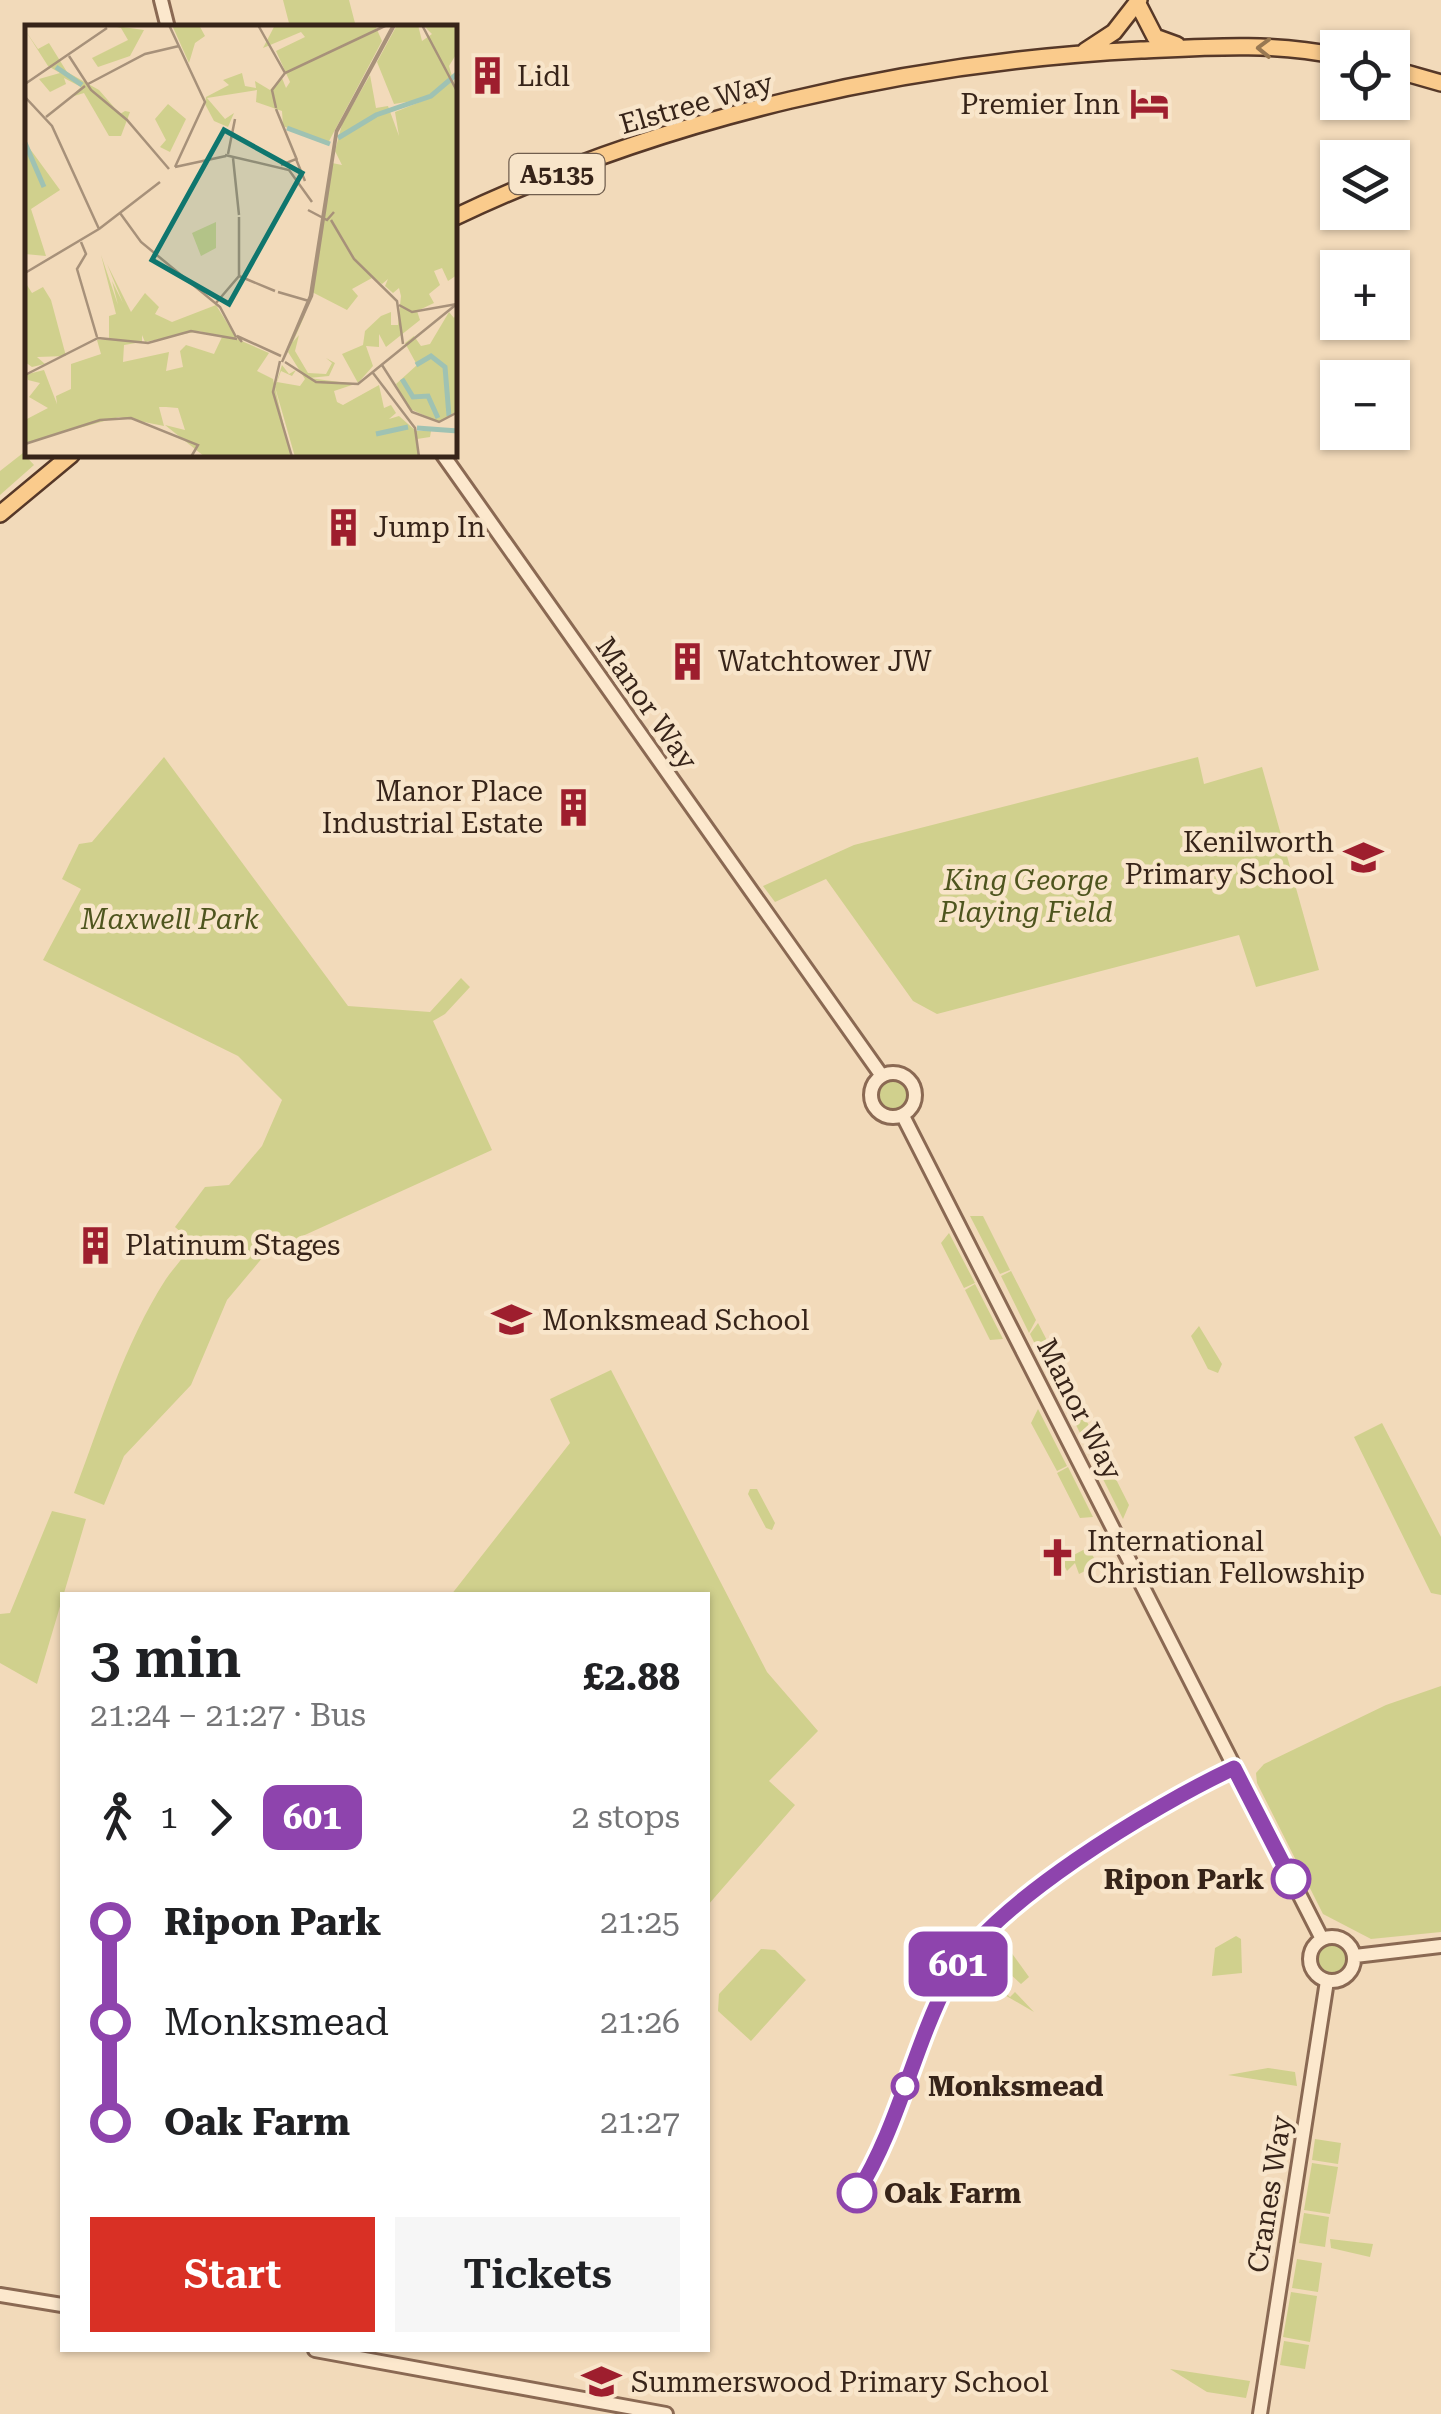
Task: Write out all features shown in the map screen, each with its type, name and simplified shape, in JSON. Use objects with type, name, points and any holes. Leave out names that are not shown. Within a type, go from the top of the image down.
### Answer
[{"type":"main road","name":"A5135","points":[[1085,51],[1114,32],[1138,2],[1155,37],[1190,48]]},
{"type":"main road","name":"A5135","points":[[1085,51],[1274,48],[1320,54]]},
{"type":"main road","name":"Elstree Way","points":[[458,216],[538,181],[679,131],[802,98],[961,68],[1085,51]]},
{"type":"main road","points":[[1410,74],[1441,83]]},
{"type":"main road","points":[[0,514],[67,458]]},
{"type":"street","points":[[161,0],[167,25]]},
{"type":"street","name":"Manor Way","points":[[445,458],[882,1076]]},
{"type":"street","points":[[896,1073],[913,1085],[915,1100],[902,1116],[889,1117],[872,1104],[871,1092],[882,1076],[896,1073]]},
{"type":"street","name":"Manor Way","points":[[902,1116],[1322,1938]]},
{"type":"street","points":[[1322,1938],[1344,1940],[1354,1956],[1347,1976],[1327,1980],[1315,1974],[1310,1961],[1312,1948],[1322,1938]]},
{"type":"street","points":[[1354,1956],[1441,1946]]},
{"type":"street","name":"Cranes Way","points":[[1260,2414],[1327,1980]]},
{"type":"street","points":[[0,2294],[60,2304]]},
{"type":"street","points":[[326,2352],[666,2414]]},
{"type":"green space","points":[[283,0],[349,0],[355,25],[289,25]]},
{"type":"green space","points":[[23,453],[34,465],[0,495],[0,471]]},
{"type":"green space","name":"Maxwell Park","points":[[164,757],[348,1006],[430,1012],[461,978],[470,987],[433,1021],[492,1150],[296,1239],[277,1257],[269,1250],[227,1300],[191,1385],[124,1456],[104,1505],[74,1493],[138,1330],[192,1242],[175,1227],[205,1187],[229,1185],[262,1146],[282,1100],[238,1056],[43,960],[81,889],[62,879],[79,844],[92,842]]},
{"type":"green space","name":"King George Playing Field","points":[[1198,757],[1204,784],[1262,767],[1319,970],[1256,987],[1239,935],[937,1014],[913,1001],[826,879],[775,902],[763,886],[854,845]]},
{"type":"green space","points":[[893,1079],[904,1084],[909,1095],[904,1106],[893,1111],[882,1106],[877,1095],[882,1084]]},
{"type":"green space","points":[[970,1216],[983,1216],[1010,1270],[1000,1274]]},
{"type":"green space","points":[[949,1233],[975,1283],[964,1288],[941,1243]]},
{"type":"green space","points":[[1011,1271],[1036,1320],[1029,1333],[1001,1276]]},
{"type":"green space","points":[[975,1284],[1003,1339],[990,1340],[965,1290]]},
{"type":"green space","points":[[1038,1323],[1077,1399],[1061,1397],[1030,1334]]},
{"type":"green space","points":[[1199,1326],[1222,1364],[1218,1373],[1208,1369],[1191,1336]]},
{"type":"green space","points":[[611,1370],[767,1672],[818,1731],[769,1781],[795,1805],[710,1903],[710,1592],[453,1592],[570,1443],[550,1399]]},
{"type":"green space","points":[[1063,1399],[1077,1402],[1129,1505],[1123,1519]]},
{"type":"green space","points":[[1038,1409],[1067,1466],[1057,1471],[1031,1423]]},
{"type":"green space","points":[[1382,1423],[1441,1537],[1441,1595],[1431,1593],[1354,1437]]},
{"type":"green space","points":[[1068,1467],[1093,1517],[1080,1518],[1057,1473]]},
{"type":"green space","points":[[750,1489],[757,1489],[775,1523],[772,1530],[766,1528],[748,1494]]},
{"type":"green space","points":[[52,1511],[86,1519],[64,1592],[60,1592],[60,1607],[37,1684],[0,1663],[0,1614],[10,1613]]},
{"type":"green space","points":[[1089,1547],[1097,1565],[1079,1574],[1075,1563],[1067,1571],[1062,1561]]},
{"type":"green space","name":"Ripon Park","points":[[1441,1686],[1441,1932],[1371,1939],[1323,1914],[1257,1783],[1256,1773],[1264,1764],[1386,1705]]},
{"type":"green space","points":[[1236,1936],[1241,1939],[1242,1973],[1212,1976],[1215,1948]]},
{"type":"green space","points":[[1000,1937],[1029,1977],[1021,1984],[989,1955]]},
{"type":"green space","points":[[1330,1943],[1341,1948],[1346,1959],[1341,1970],[1330,1975],[1319,1970],[1314,1959],[1319,1948]]},
{"type":"green space","points":[[761,1949],[775,1950],[806,1980],[751,2041],[718,2011],[719,1994]]},
{"type":"green space","points":[[975,1960],[990,1969],[986,1975],[1010,1997],[1015,1992],[1034,2012],[965,1972]]},
{"type":"green space","points":[[1268,2068],[1295,2072],[1297,2086],[1228,2075]]},
{"type":"green space","points":[[1315,2139],[1341,2143],[1338,2164],[1312,2160]]},
{"type":"green space","points":[[1312,2163],[1338,2167],[1330,2214],[1304,2210]]},
{"type":"green space","points":[[1304,2213],[1329,2217],[1325,2247],[1299,2243]]},
{"type":"green space","points":[[1330,2239],[1373,2244],[1370,2257],[1331,2248]]},
{"type":"green space","points":[[1297,2259],[1322,2263],[1318,2292],[1292,2288]]},
{"type":"green space","points":[[1291,2292],[1317,2296],[1310,2342],[1283,2337]]},
{"type":"green space","points":[[1284,2341],[1309,2345],[1305,2369],[1280,2365]]},
{"type":"green space","points":[[1170,2369],[1250,2381],[1246,2398],[1207,2392]]},
{"type":"bus line","name":"601","points":[[857,2193],[954,1970],[1006,1917],[1095,1847],[1160,1806],[1234,1768],[1291,1879]]},
{"type":"place","name":"Lidl","points":[[487,76]]},
{"type":"place","name":"Premier Inn","points":[[1150,104]]},
{"type":"place","name":"Jump In","points":[[343,527]]},
{"type":"place","name":"Watchtower JW","points":[[688,661]]},
{"type":"place","name":"Manor Place Industrial Estate","points":[[573,807]]},
{"type":"place","name":"Kenilworth Primary School","points":[[1364,858]]},
{"type":"place","name":"Platinum Stages","points":[[95,1245]]},
{"type":"place","name":"Monksmead School","points":[[512,1320]]},
{"type":"place","name":"International Christian Fellowship","points":[[1057,1557]]},
{"type":"place","name":"Ripon Park","points":[[1291,1879]]},
{"type":"place","name":"Monksmead","points":[[905,2086]]},
{"type":"place","name":"Oak Farm","points":[[857,2193]]},
{"type":"place","name":"Summerswood Primary School","points":[[601,2382]]}]
